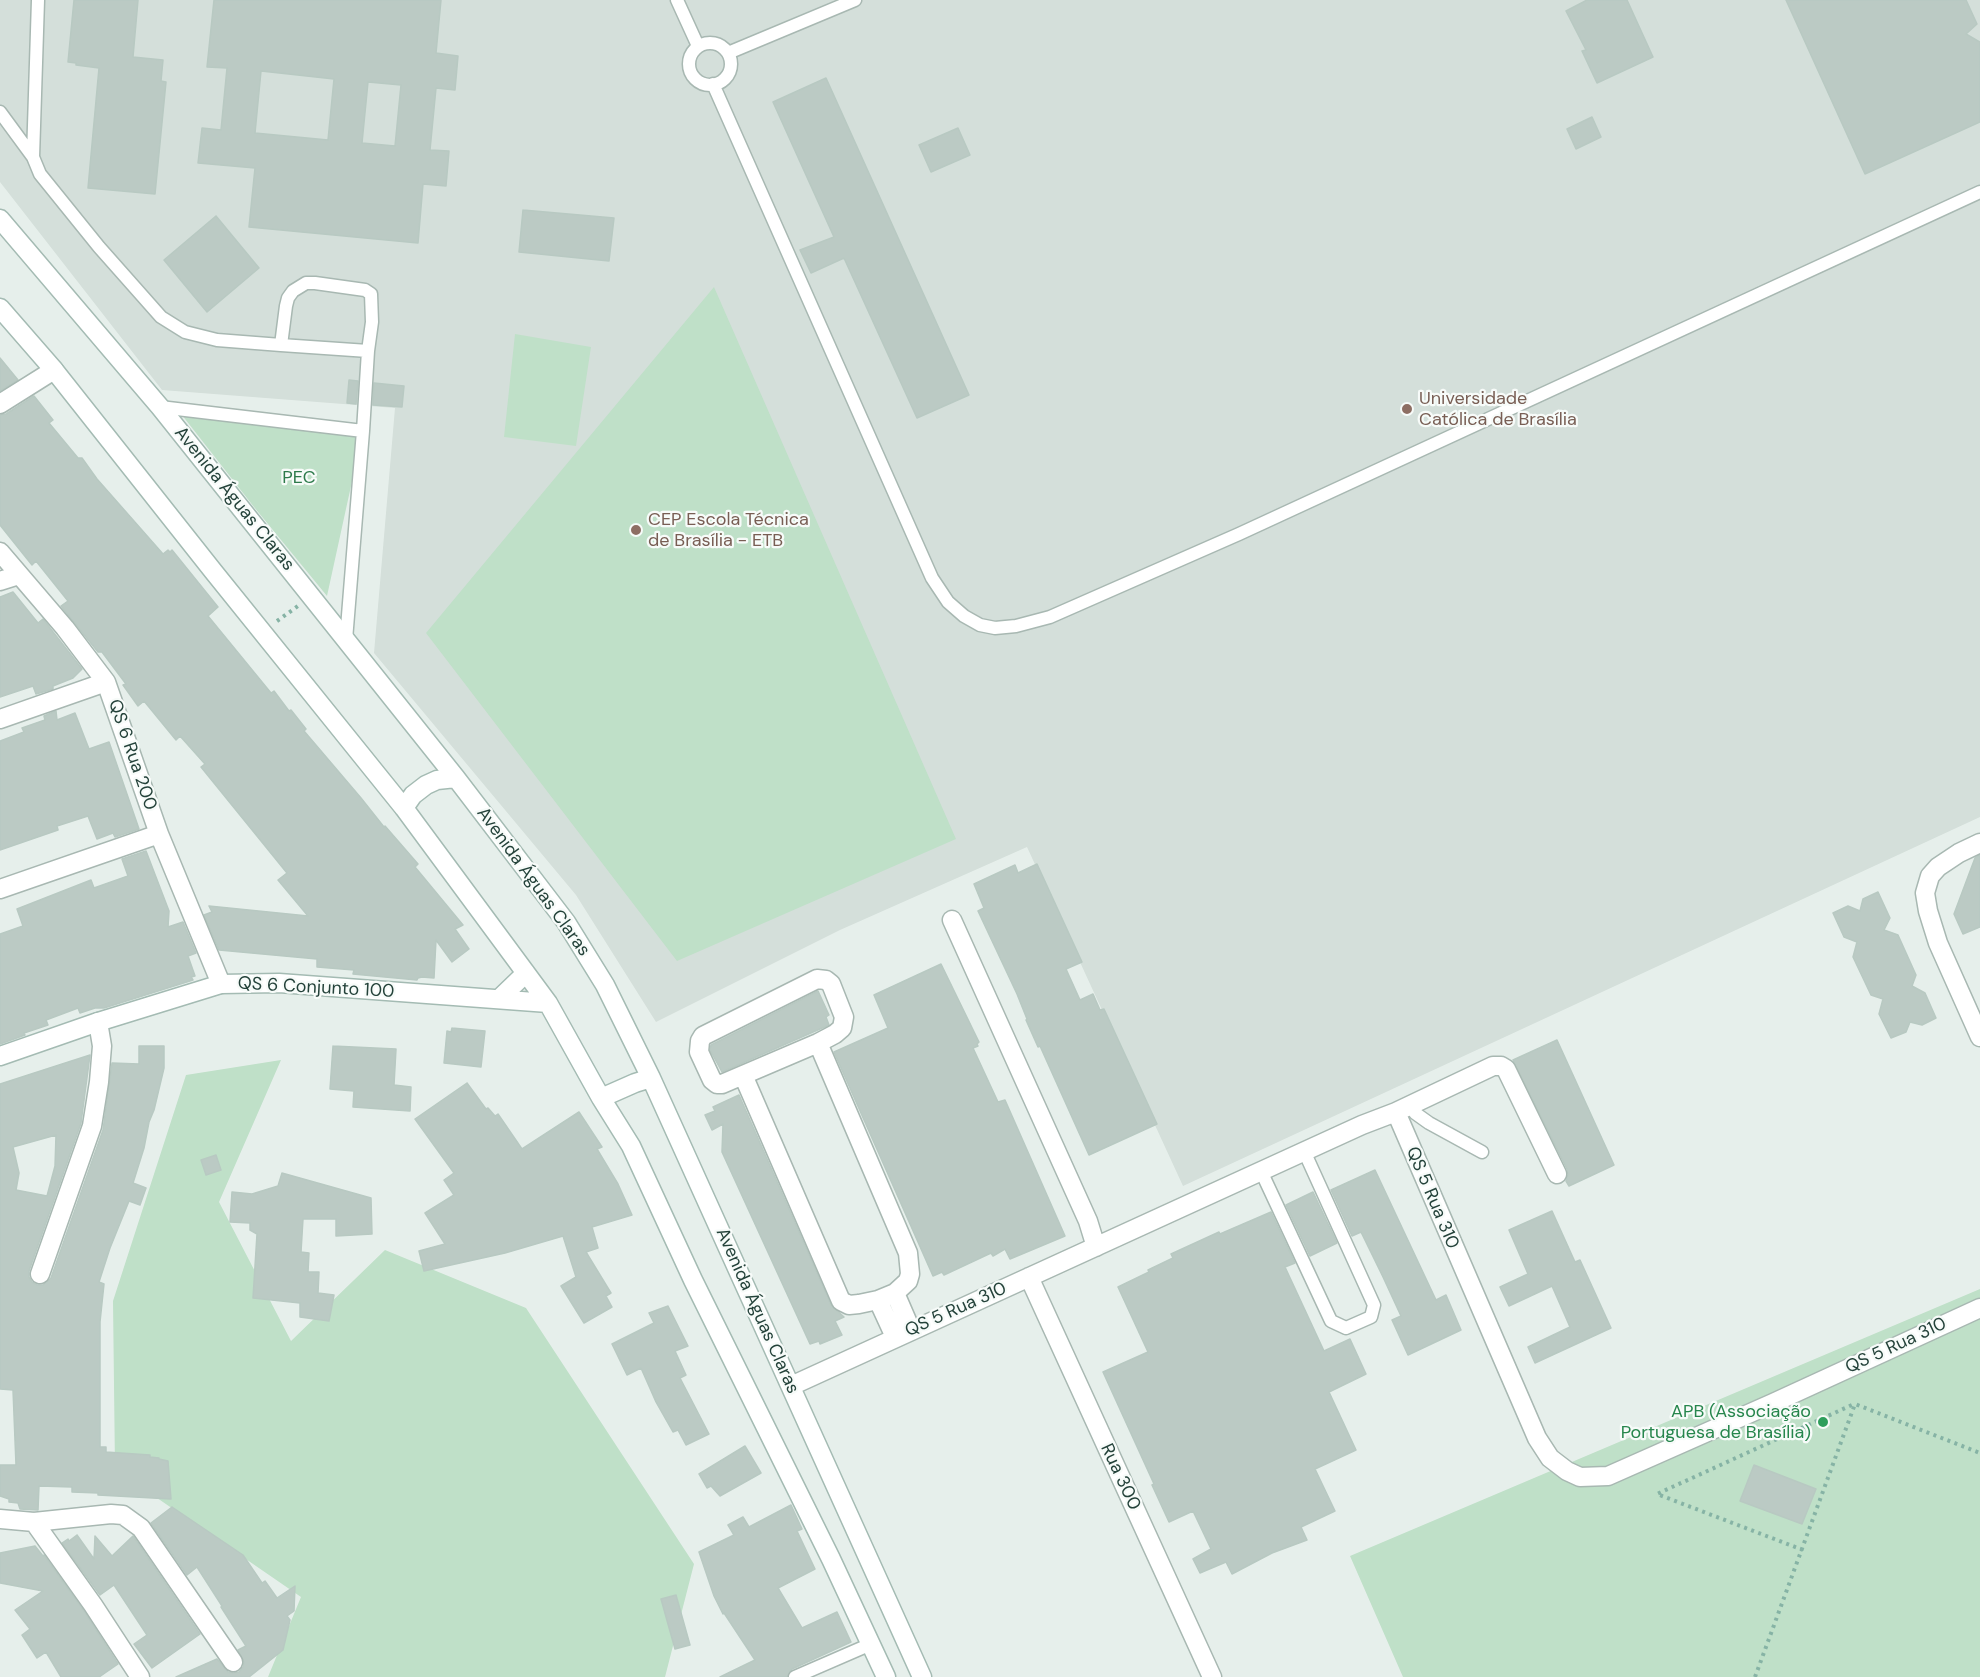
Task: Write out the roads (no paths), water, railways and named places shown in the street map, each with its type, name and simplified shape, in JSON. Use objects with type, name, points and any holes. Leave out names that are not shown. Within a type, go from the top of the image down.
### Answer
[{"type":"street","name":"Avenida Águas Claras","points":[[0,219],[160,407],[456,778],[566,922],[605,985],[651,1078],[922,1677]]},
{"type":"street","points":[[0,308],[54,370],[404,808],[548,1003],[601,1098],[631,1146],[693,1280],[886,1677]]},
{"type":"street","points":[[0,404],[54,370]]},
{"type":"street","name":"QS 6 Rua 200","points":[[0,552],[65,628],[106,682],[159,834],[221,984]]},
{"type":"street","points":[[0,581],[19,575]]},
{"type":"street","points":[[0,719],[106,682]]},
{"type":"street","points":[[404,808],[413,795],[426,784],[456,778]]},
{"type":"street","points":[[0,889],[159,834]]},
{"type":"street","points":[[1980,843],[1938,867],[1930,876],[1925,893],[1938,943],[1980,1037]]},
{"type":"street","points":[[952,920],[1088,1221],[1096,1247]]},
{"type":"street","points":[[499,999],[526,974]]},
{"type":"street","points":[[817,979],[822,979],[831,984],[844,1022],[835,1035],[818,1043],[722,1084],[714,1082],[699,1052],[703,1036],[817,979]]},
{"type":"street","name":"QS 6 Conjunto 100","points":[[0,1056],[98,1022],[221,984],[279,983],[548,1003]]},
{"type":"street","points":[[40,1274],[92,1126],[102,1047],[98,1022]]},
{"type":"street","points":[[743,1075],[841,1301],[849,1305],[886,1296],[908,1281],[910,1274],[908,1253],[818,1043]]},
{"type":"street","points":[[1402,1108],[1493,1066],[1501,1066],[1506,1069],[1557,1174]]},
{"type":"street","points":[[601,1098],[651,1078]]},
{"type":"street","name":"QS 5 Rua 310","points":[[791,1386],[1402,1108],[1537,1438],[1550,1458],[1567,1471],[1580,1477],[1608,1476],[1980,1308]]},
{"type":"street","name":"Rua 300","points":[[1029,1277],[1212,1677]]},
{"type":"street","points":[[886,1296],[903,1334]]},
{"type":"street","points":[[0,1519],[34,1522],[111,1514],[123,1515],[141,1528],[232,1662]]},
{"type":"street","points":[[34,1522],[93,1605],[140,1677]]},
{"type":"lane","points":[[33,157],[38,0]]},
{"type":"lane","points":[[677,0],[698,46]]},
{"type":"lane","points":[[728,53],[855,0]]},
{"type":"lane","points":[[709,42],[720,45],[728,53],[731,63],[729,72],[723,80],[714,84],[702,83],[693,76],[688,66],[690,54],[698,46],[709,42]]},
{"type":"lane","points":[[714,84],[932,578],[948,602],[964,616],[980,625],[995,628],[1016,626],[1050,616],[1239,534],[1980,192]]},
{"type":"lane","points":[[0,112],[33,157],[40,174],[99,247],[161,317],[185,332],[217,340],[368,351]]},
{"type":"lane","points":[[281,345],[288,298],[298,287],[306,283],[315,283],[365,290],[371,294],[372,322],[346,640]]},
{"type":"lane","points":[[160,407],[363,431]]},
{"type":"lane","points":[[1402,1108],[1415,1113],[1482,1152]]},
{"type":"lane","points":[[1261,1171],[1331,1321],[1346,1328],[1371,1317],[1374,1305],[1304,1151]]},
{"type":"lane","points":[[795,1677],[871,1644]]},
{"type":"place","name":"Universidade Católica de Brasília","points":[[1407,409]]},
{"type":"place","name":"CEP Escola Técnica de Brasília - ETB","points":[[636,530]]},
{"type":"place","name":"APB (Associação Portuguesa de Brasília)","points":[[1823,1422]]},
{"type":"park label","name":"PEC","points":[[299,478]]}]
